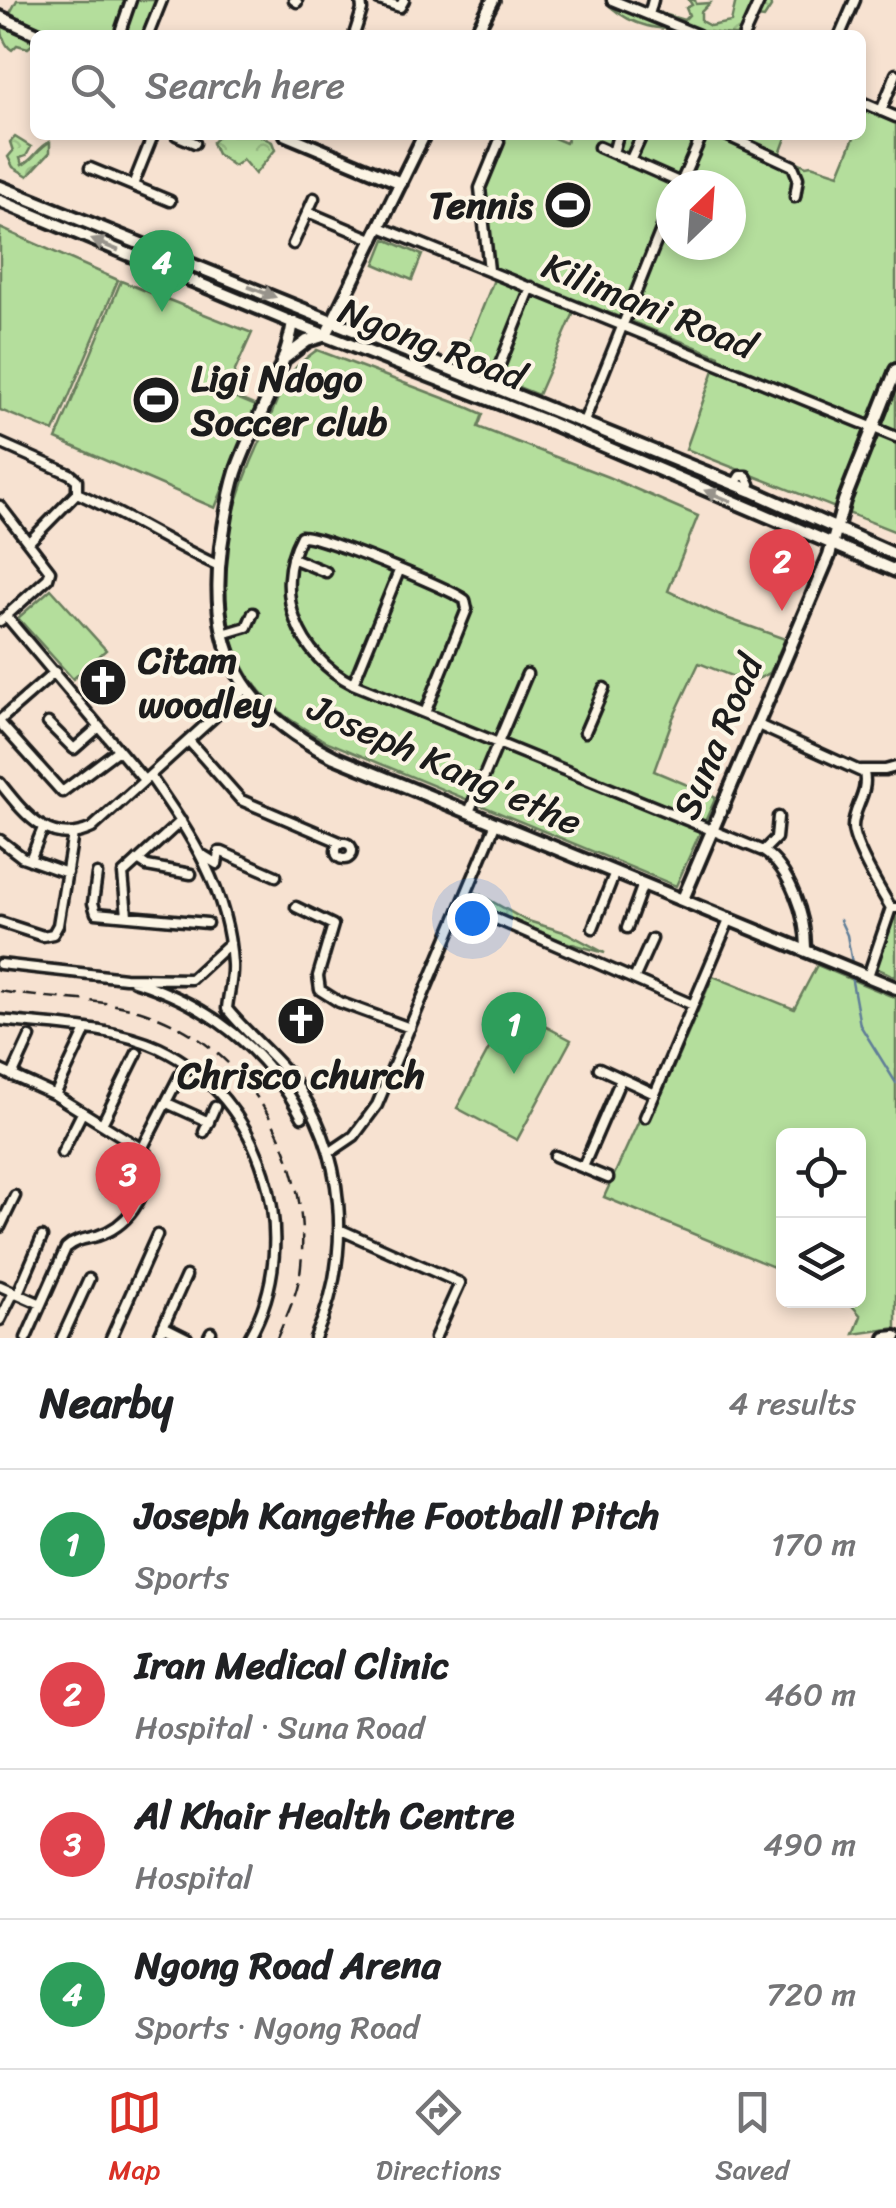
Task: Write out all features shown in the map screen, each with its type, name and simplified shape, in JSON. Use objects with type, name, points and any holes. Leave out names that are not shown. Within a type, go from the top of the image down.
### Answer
[{"type":"street","points":[[122,30],[131,0]]},
{"type":"street","points":[[150,30],[162,0]]},
{"type":"street","points":[[356,30],[361,0]]},
{"type":"street","points":[[379,0],[397,8],[404,0]]},
{"type":"street","points":[[478,30],[493,0]]},
{"type":"street","points":[[612,0],[686,30]]},
{"type":"street","points":[[648,15],[654,0]]},
{"type":"street","points":[[746,30],[760,0]]},
{"type":"street","points":[[842,30],[855,0]]},
{"type":"street","points":[[0,18],[30,31]]},
{"type":"street","points":[[881,111],[896,74]]},
{"type":"street","points":[[866,104],[896,117]]},
{"type":"street","points":[[133,185],[151,140]]},
{"type":"street","points":[[188,140],[195,143]]},
{"type":"street","points":[[311,140],[401,183]]},
{"type":"street","points":[[283,360],[308,341],[326,335],[422,140]]},
{"type":"street","points":[[613,153],[617,140]]},
{"type":"street","points":[[630,161],[641,140]]},
{"type":"street","points":[[686,170],[700,140]]},
{"type":"street","points":[[737,140],[793,166],[798,178],[795,196]]},
{"type":"street","points":[[489,270],[480,188],[499,142]]},
{"type":"street","points":[[369,170],[394,170],[418,147]]},
{"type":"street","points":[[599,147],[656,173]]},
{"type":"street","points":[[90,168],[170,202]]},
{"type":"street","name":"Ngong Road","points":[[0,186],[735,484],[896,555]]},
{"type":"street","points":[[293,244],[314,198]]},
{"type":"street","name":"Ngong Road","points":[[0,201],[550,423],[896,571]]},
{"type":"street","points":[[308,212],[374,240]]},
{"type":"street","name":"Kilimani Road","points":[[380,226],[896,437]]},
{"type":"street","points":[[583,424],[656,244]]},
{"type":"street","points":[[491,387],[530,287]]},
{"type":"street","name":"Joseph Kang'ethe","points":[[292,322],[283,360],[236,472],[219,566],[216,596],[223,634],[246,689],[284,729],[305,743],[896,988]]},
{"type":"street","name":"Suna Road","points":[[683,898],[833,544],[844,501],[896,370]]},
{"type":"street","points":[[0,443],[77,480],[76,493],[29,542]]},
{"type":"street","points":[[76,493],[124,514],[168,542],[219,566]]},
{"type":"street","points":[[0,506],[50,574],[3,618],[147,778],[204,856],[224,907],[230,944],[232,980],[227,1010],[268,1051],[302,1094],[329,1153],[340,1229],[334,1282],[317,1338]]},
{"type":"street","points":[[425,713],[468,607],[460,596],[308,534],[299,539],[288,590],[302,636],[324,664],[354,684],[498,743],[712,829],[763,851],[776,860],[786,878],[802,916],[806,948]]},
{"type":"street","points":[[292,558],[326,572]]},
{"type":"street","points":[[354,684],[399,571]]},
{"type":"street","points":[[223,634],[248,627],[253,613]]},
{"type":"street","points":[[55,672],[0,723],[60,792],[67,791],[118,750]]},
{"type":"street","points":[[469,812],[526,674]]},
{"type":"street","points":[[586,732],[604,688]]},
{"type":"street","points":[[0,784],[26,815],[43,828],[73,834],[92,828],[246,689]]},
{"type":"street","points":[[48,723],[74,749],[100,727]]},
{"type":"street","points":[[756,724],[861,770],[896,767]]},
{"type":"street","points":[[188,741],[241,800],[342,843]]},
{"type":"street","points":[[861,770],[866,783],[854,830],[878,887],[894,908],[868,976]]},
{"type":"street","points":[[763,851],[776,838],[778,817]]},
{"type":"street","points":[[126,915],[122,878],[125,870],[180,821]]},
{"type":"street","points":[[329,1153],[354,1136],[378,1105],[496,823]]},
{"type":"street","points":[[30,860],[43,828]]},
{"type":"street","points":[[0,922],[43,936],[52,934],[58,925],[73,834]]},
{"type":"street","points":[[0,840],[30,860],[66,872]]},
{"type":"street","points":[[204,856],[217,864],[222,852],[276,876]]},
{"type":"street","points":[[138,860],[146,866],[191,874]]},
{"type":"street","points":[[593,928],[615,872]]},
{"type":"street","points":[[96,874],[94,910],[101,915],[206,923]]},
{"type":"street","points":[[627,928],[643,884]]},
{"type":"street","points":[[464,905],[692,1005]]},
{"type":"street","points":[[296,907],[333,928],[318,976],[320,990],[339,1002],[410,1028]]},
{"type":"street","points":[[645,1117],[730,918]]},
{"type":"street","points":[[634,979],[652,939]]},
{"type":"street","points":[[0,964],[124,978],[191,978],[230,944]]},
{"type":"street","points":[[124,978],[186,1001],[225,1025],[270,1068],[302,1117]]},
{"type":"street","points":[[0,1020],[100,1031],[157,1048],[183,1062],[232,1110],[262,1166],[274,1220],[271,1287],[249,1338]]},
{"type":"street","points":[[55,1096],[84,1034]]},
{"type":"street","points":[[12,1076],[30,1038]]},
{"type":"street","points":[[102,1124],[137,1052]]},
{"type":"street","points":[[142,1148],[183,1068]]},
{"type":"street","points":[[599,1068],[655,1094]]},
{"type":"street","points":[[0,1070],[55,1096],[142,1148],[152,1168],[125,1222],[110,1232],[69,1245],[27,1335],[39,1338]]},
{"type":"street","points":[[583,1168],[621,1080]]},
{"type":"street","points":[[167,1103],[206,1127],[215,1107]]},
{"type":"street","points":[[62,1153],[82,1113]]},
{"type":"street","points":[[105,1187],[128,1140]]},
{"type":"street","points":[[555,1156],[608,1178]]},
{"type":"street","points":[[0,1227],[15,1196]]},
{"type":"street","points":[[340,1229],[460,1283],[435,1338]]},
{"type":"street","points":[[112,1338],[156,1234]]},
{"type":"street","points":[[0,1320],[42,1237]]},
{"type":"street","points":[[158,1338],[186,1276]]},
{"type":"street","points":[[62,1338],[89,1279]]},
{"type":"street","points":[[0,1286],[41,1304]]},
{"type":"street","points":[[163,1326],[187,1338]]},
{"type":"street","points":[[886,1338],[896,1337]]},
{"type":"green space","points":[[17,0],[160,0],[147,30],[43,30],[9,15]]},
{"type":"green space","points":[[689,0],[710,3],[701,12],[701,21],[710,26],[731,22],[736,0],[770,0],[771,7],[764,18],[748,16],[741,30],[684,30],[651,27],[611,7],[625,3],[684,20],[689,15],[686,8],[692,5]]},
{"type":"green space","points":[[3,23],[30,40],[30,46],[17,45],[12,50],[2,30]]},
{"type":"green space","points":[[866,110],[896,122],[896,532],[686,449],[719,356],[579,301],[538,395],[481,372],[462,359],[495,277],[486,189],[505,140],[785,140],[780,154],[839,174],[853,140],[866,140]]},
{"type":"green space","points":[[15,137],[31,147],[20,158],[22,165],[50,142],[50,152],[28,176],[13,167],[8,157],[13,151],[10,142]]},
{"type":"green space","points":[[268,140],[275,150],[255,174],[243,160],[234,166],[217,154],[212,143]]},
{"type":"green space","points":[[0,228],[118,280],[54,432],[0,410]]},
{"type":"green space","points":[[385,239],[422,255],[412,280],[375,264]]},
{"type":"green space","name":"Ligi Ndogo Soccer club","points":[[121,281],[252,333],[225,393],[256,406],[215,508],[56,439]]},
{"type":"green space","points":[[317,350],[467,407],[483,414],[478,427],[698,516],[668,591],[718,615],[785,639],[770,673],[749,683],[699,663],[673,718],[654,771],[716,797],[676,886],[323,740],[284,715],[256,686],[237,654],[227,620],[227,547],[246,475],[280,395],[296,367]]},
{"type":"green space","points":[[51,589],[106,650],[73,679],[18,618]]},
{"type":"green space","points":[[477,893],[525,920],[567,933],[605,953],[565,942],[479,905]]},
{"type":"green space","points":[[896,914],[896,977],[876,968],[892,915]]},
{"type":"green space","points":[[817,965],[896,998],[896,1328],[854,1334],[861,1316],[854,1308],[866,1308],[866,1128],[776,1128],[776,1268],[604,1197],[653,1090],[662,1094],[713,976],[794,1009]]},
{"type":"green space","points":[[511,1008],[571,1040],[517,1140],[457,1108]]},
{"type":"waterway","points":[[840,920],[852,963]]},
{"type":"waterway","points":[[851,976],[860,1025],[896,1083]]},
{"type":"railway","points":[[0,991],[144,1012],[181,1028],[214,1051],[243,1079],[266,1111],[284,1147],[302,1225],[298,1285],[277,1338]]},
{"type":"place","name":"Tennis","points":[[568,205]]},
{"type":"place","name":"Ngong Road Arena","points":[[162,312]]},
{"type":"place","name":"Ligi Ndogo Soccer club","points":[[156,400]]},
{"type":"place","name":"Iran Medical Clinic","points":[[782,611]]},
{"type":"place","name":"Citam woodley","points":[[103,682]]},
{"type":"place","name":"Chrisco church","points":[[301,1021]]},
{"type":"place","name":"Joseph Kangethe Football Pitch","points":[[514,1074]]},
{"type":"place","name":"Al Khair Health Centre","points":[[128,1224]]}]
